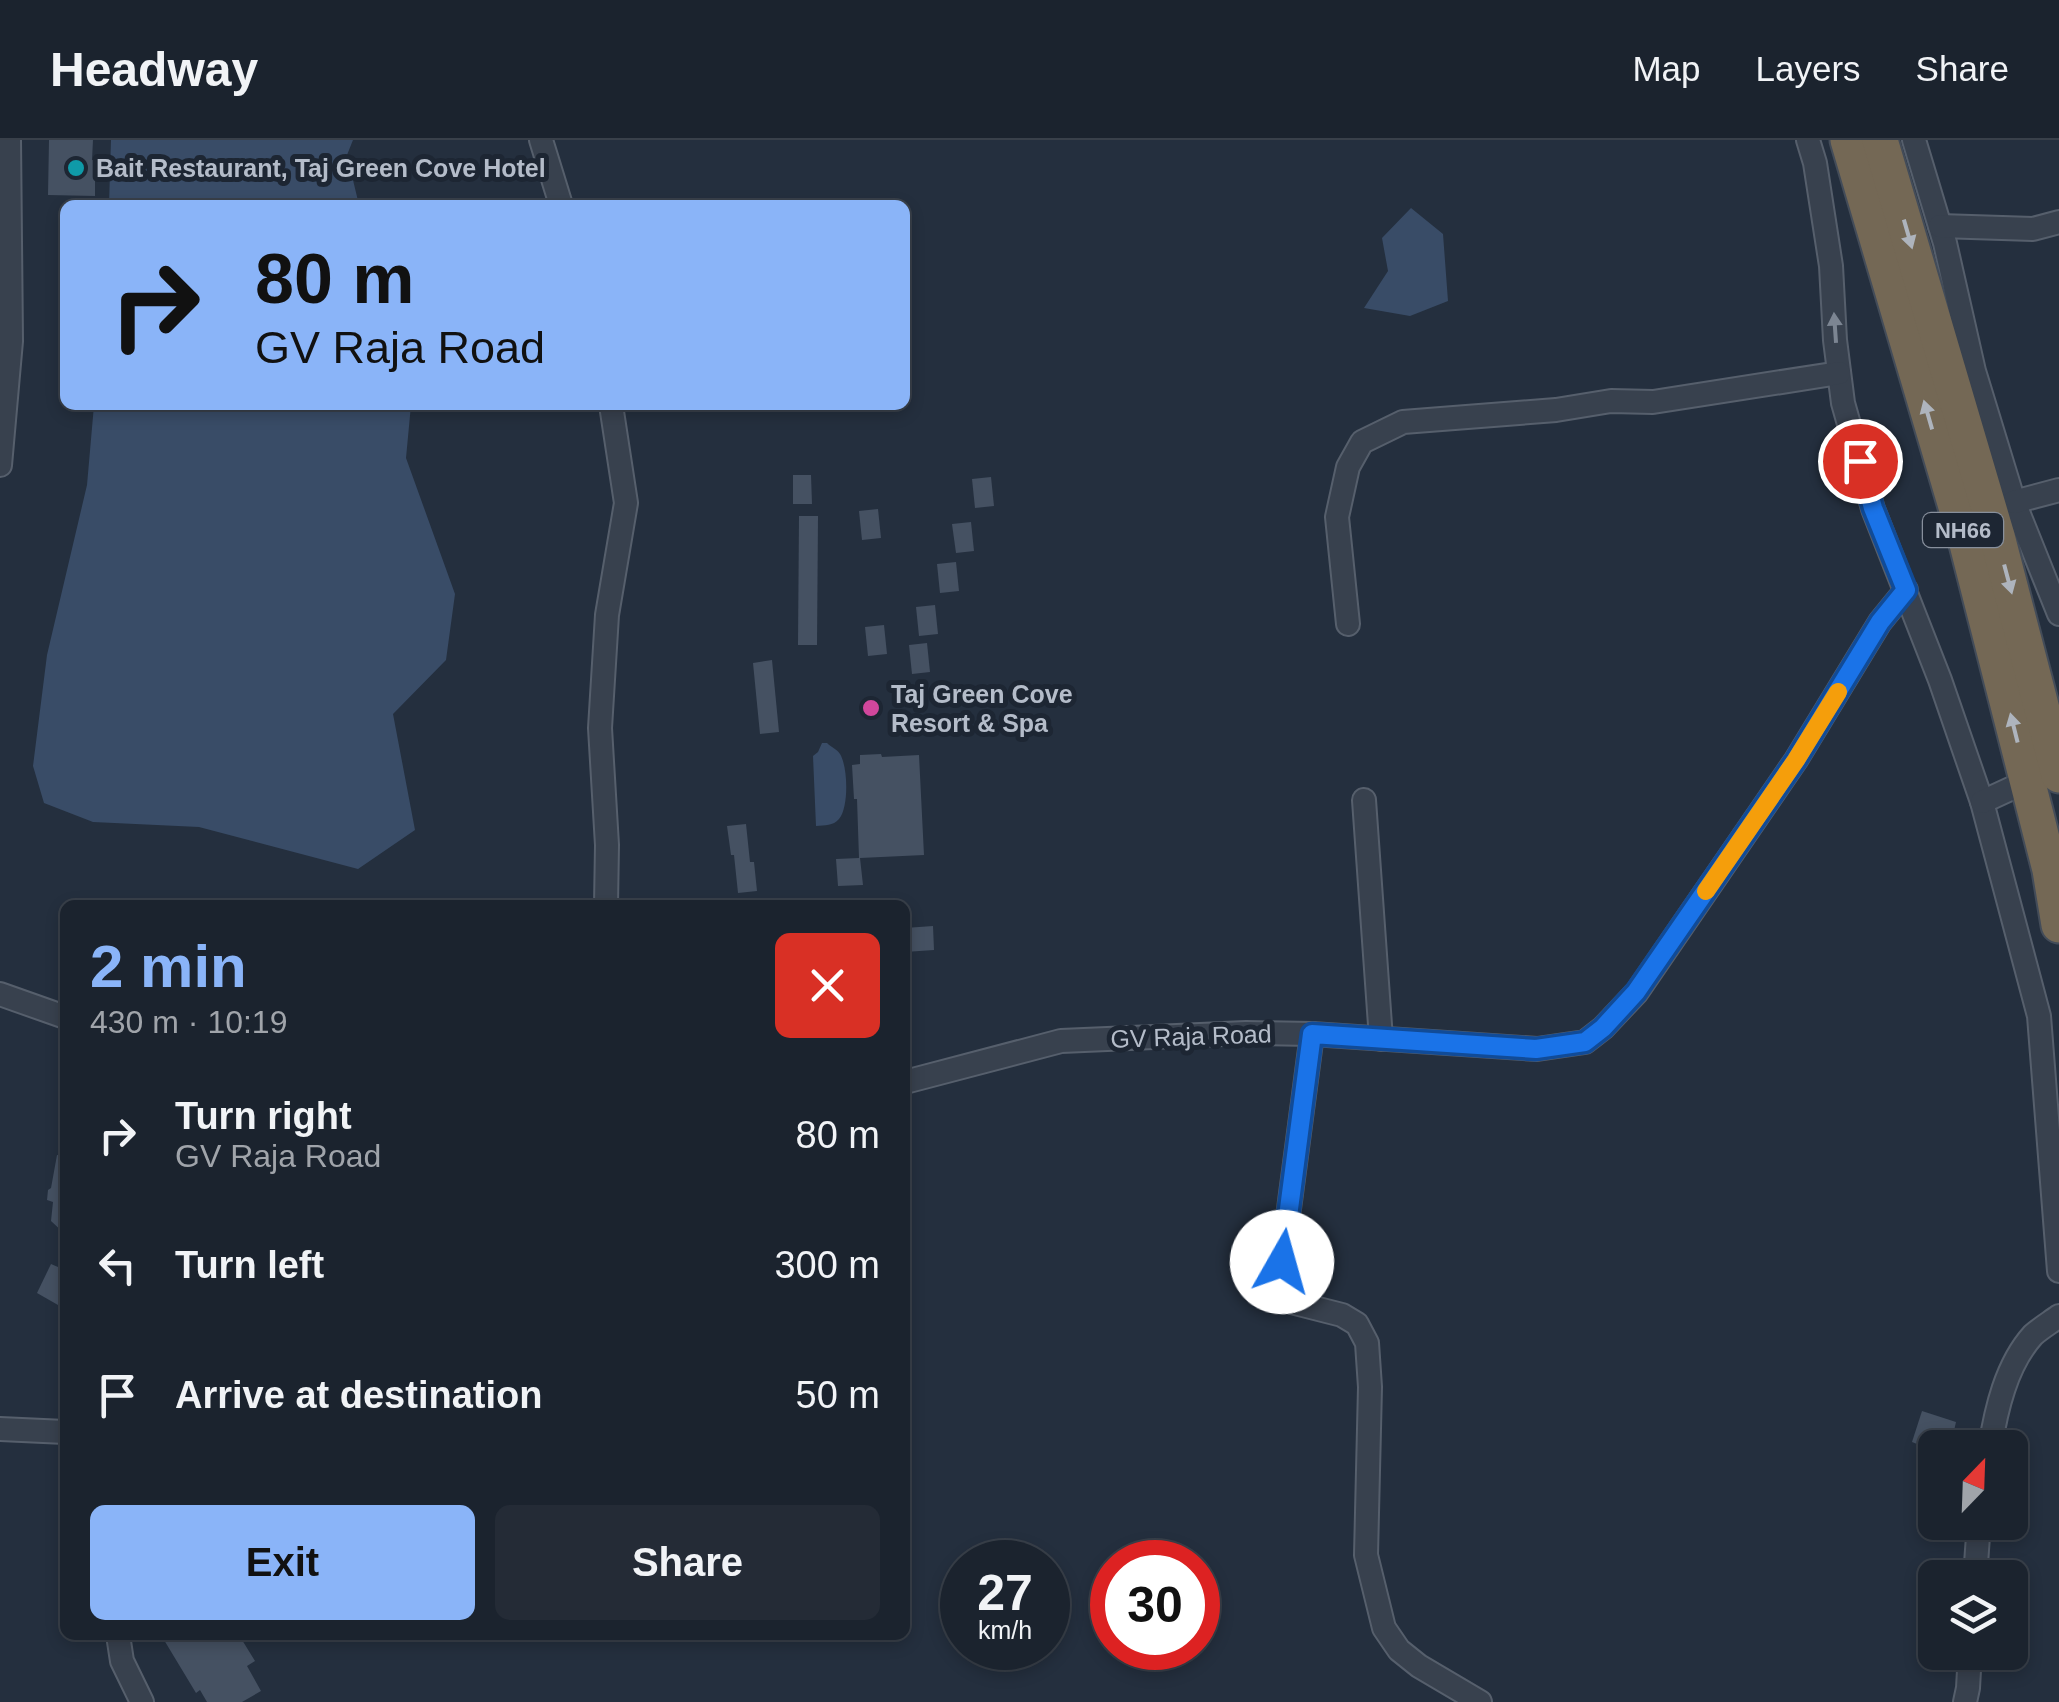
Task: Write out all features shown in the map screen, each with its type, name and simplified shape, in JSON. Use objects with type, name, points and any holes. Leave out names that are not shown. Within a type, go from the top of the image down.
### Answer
[{"type":"highway","name":"NH66","points":[[1848,140],[2059,775]]},
{"type":"highway","name":"NH66","points":[[1880,140],[1982,540],[2059,925]]},
{"type":"street","points":[[0,466],[10,341],[9,140]]},
{"type":"street","points":[[540,140],[558,200]]},
{"type":"street","points":[[1808,140],[1827,236],[1843,403],[1873,508],[1940,680],[1982,802],[2039,1016],[2059,1271]]},
{"type":"street","points":[[1914,140],[1940,226],[1974,372],[2014,502],[2059,614]]},
{"type":"street","points":[[1940,226],[2033,229],[2059,222]]},
{"type":"street","points":[[1348,624],[1337,517],[1348,467],[1362,442],[1404,422],[1556,410],[1611,401],[1653,402],[1839,373]]},
{"type":"street","points":[[606,900],[607,839],[600,728],[607,615],[626,503],[611,410]]},
{"type":"street","points":[[2014,502],[2059,490]]},
{"type":"street","name":"GV Raja Road","points":[[910,1081],[1061,1041],[1246,1033],[1536,1049],[1585,1042],[1636,992],[1796,760],[1880,622],[1906,590]]},
{"type":"street","points":[[1982,802],[2020,784]]},
{"type":"street","points":[[1364,800],[1381,1038]]},
{"type":"street","points":[[0,994],[60,1015]]},
{"type":"street","points":[[1312,1034],[1281,1288],[1290,1302],[1342,1314],[1357,1324],[1367,1342],[1370,1386],[1366,1555],[1384,1628],[1399,1650],[1419,1666],[1480,1702]]},
{"type":"street","points":[[1994,1430],[2001,1397],[2016,1363],[2034,1334],[2059,1316]]},
{"type":"street","points":[[0,1429],[60,1432]]},
{"type":"street","points":[[119,1640],[122,1661],[142,1702]]},
{"type":"street","points":[[1964,1702],[1969,1670]]},
{"type":"water","points":[[111,140],[353,140],[347,155],[358,200],[109,200]]},
{"type":"water","points":[[1411,208],[1443,234],[1448,301],[1410,316],[1364,308],[1388,271],[1382,238]]},
{"type":"water","points":[[94,410],[411,410],[406,458],[455,594],[446,660],[393,714],[415,830],[358,869],[199,827],[93,822],[44,803],[33,766],[47,655],[87,485]]},
{"type":"water","points":[[822,743],[840,754],[845,768],[846,797],[839,819],[816,826],[813,756]]},
{"type":"building","name":"Bait Restaurant, Taj Green Cove Hotel","points":[[49,140],[93,140],[92,160],[104,161],[103,176],[95,176],[95,196],[48,195]]},
{"type":"building","points":[[793,475],[811,475],[812,504],[793,504]]},
{"type":"building","points":[[991,477],[994,506],[975,508],[972,479]]},
{"type":"building","points":[[878,509],[881,538],[862,540],[859,511]]},
{"type":"building","points":[[799,516],[818,516],[817,645],[798,645]]},
{"type":"building","points":[[971,522],[974,551],[956,553],[952,524]]},
{"type":"building","points":[[956,562],[959,591],[940,593],[937,564]]},
{"type":"building","points":[[935,605],[938,634],[919,636],[916,607]]},
{"type":"building","points":[[884,625],[887,654],[868,656],[865,627]]},
{"type":"building","points":[[927,643],[930,672],[912,674],[909,645]]},
{"type":"building","points":[[772,660],[779,732],[760,734],[753,663]]},
{"type":"building","points":[[860,755],[919,755],[924,855],[860,858],[863,885],[838,886],[836,859],[859,858],[852,765],[860,764]]},
{"type":"building","points":[[746,824],[757,891],[738,893],[727,826]]},
{"type":"building","points":[[933,926],[934,950],[910,952],[910,928]]},
{"type":"building","points":[[60,1155],[60,1229],[51,1221],[53,1202],[47,1200]]},
{"type":"building","points":[[51,1264],[60,1268],[60,1306],[37,1293]]},
{"type":"building","points":[[1922,1411],[1956,1422],[1954,1430],[1918,1430],[1918,1444],[1912,1442]]},
{"type":"building","points":[[164,1640],[242,1640],[255,1661],[247,1666],[261,1691],[242,1702],[207,1702],[200,1690],[196,1693]]},
{"type":"slow traffic","points":[[1706,891],[1838,692]]},
{"type":"place","name":"Bait Restaurant, Taj Green Cove Hotel","points":[[76,168]]},
{"type":"place","name":"Taj Green Cove Resort & Spa","points":[[871,708]]},
{"type":"route","points":[[1282,1262],[1312,1034],[1536,1049],[1585,1042],[1636,992],[1796,760],[1880,622],[1906,590],[1873,508],[1860,461]]}]
